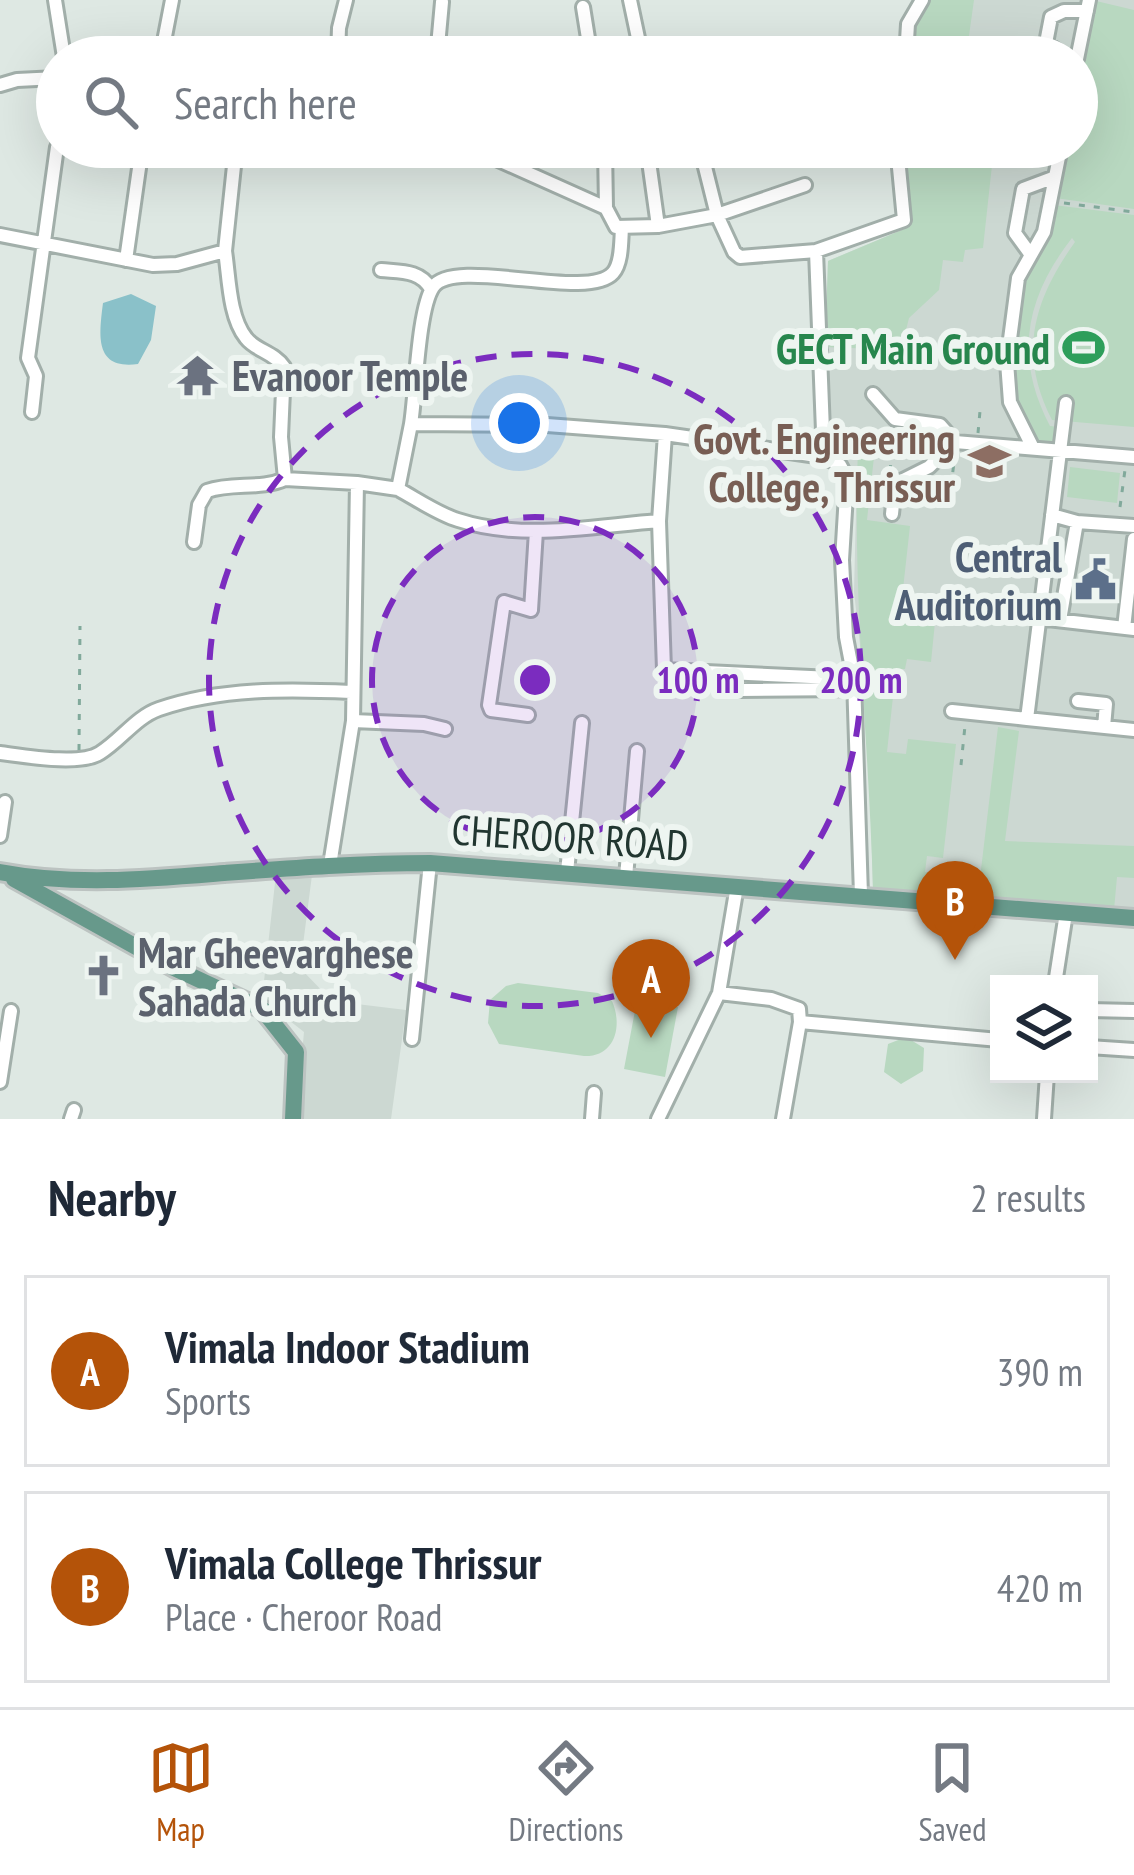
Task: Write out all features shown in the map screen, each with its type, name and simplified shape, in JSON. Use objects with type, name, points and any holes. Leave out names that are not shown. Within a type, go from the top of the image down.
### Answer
[{"type":"main road","name":"CHEROOR ROAD","points":[[2,872],[74,880],[148,879],[430,862],[1134,918]]},
{"type":"main road","points":[[2,872],[174,968],[262,1009],[296,1052],[293,1119]]},
{"type":"street","points":[[55,0],[61,36]]},
{"type":"street","points":[[165,36],[172,0]]},
{"type":"street","points":[[339,36],[346,0]]},
{"type":"street","points":[[630,0],[638,36]]},
{"type":"street","points":[[907,36],[908,24],[922,0]]},
{"type":"street","points":[[439,36],[442,2]]},
{"type":"street","points":[[1047,36],[1051,17],[1088,5],[1082,36]]},
{"type":"street","points":[[584,8],[588,36]]},
{"type":"street","points":[[0,85],[36,79]]},
{"type":"street","points":[[32,412],[35,376],[28,358],[54,168]]},
{"type":"street","points":[[126,260],[139,168]]},
{"type":"street","points":[[234,168],[225,251],[238,324],[248,341],[278,358],[284,367],[281,436],[286,479]]},
{"type":"street","points":[[518,168],[606,208]]},
{"type":"street","points":[[605,168],[606,208],[611,222],[622,228],[717,214],[805,185]]},
{"type":"street","points":[[650,168],[658,226]]},
{"type":"street","points":[[705,168],[717,214],[740,256],[816,251],[904,220],[900,168]]},
{"type":"street","points":[[1032,446],[1010,402],[1007,343],[1018,278],[1044,232],[1057,168]]},
{"type":"street","points":[[1031,255],[1015,233],[1023,189],[1055,177]]},
{"type":"street","points":[[431,289],[448,277],[550,282],[607,278],[619,261],[622,228]]},
{"type":"street","points":[[0,235],[153,265],[225,251]]},
{"type":"street","points":[[816,251],[824,457]]},
{"type":"street","points":[[381,270],[412,273],[425,279],[431,289],[398,490]]},
{"type":"street","points":[[873,394],[895,419],[940,425],[955,442]]},
{"type":"street","points":[[1035,718],[1039,617],[1066,403]]},
{"type":"street","points":[[411,424],[547,424],[665,434],[824,457],[840,464],[847,478],[842,560],[854,684],[861,895]]},
{"type":"street","points":[[665,434],[659,521],[664,670],[854,684]]},
{"type":"street","points":[[925,439],[1131,457]]},
{"type":"street","points":[[892,514],[896,484],[929,467],[955,442]]},
{"type":"street","points":[[194,542],[199,505],[207,490],[272,485],[286,479],[398,490],[453,519],[494,530],[659,521]]},
{"type":"street","points":[[330,865],[352,721],[357,483]]},
{"type":"street","points":[[1052,515],[1077,522],[1134,526]]},
{"type":"street","points":[[1060,620],[1077,522]]},
{"type":"street","points":[[528,715],[489,706],[504,602],[531,610],[536,531]]},
{"type":"street","points":[[1039,617],[1129,628],[1134,538]]},
{"type":"street","points":[[739,690],[854,684]]},
{"type":"street","points":[[0,753],[79,758],[100,754],[152,712],[172,705],[275,689],[351,692]]},
{"type":"street","points":[[1078,701],[1106,704],[1104,727]]},
{"type":"street","points":[[952,711],[1134,730]]},
{"type":"street","points":[[352,721],[445,729]]},
{"type":"street","points":[[567,872],[582,724]]},
{"type":"street","points":[[626,877],[637,752]]},
{"type":"street","points":[[0,836],[5,802]]},
{"type":"street","points":[[412,1039],[430,862]]},
{"type":"street","points":[[658,1119],[719,993],[736,886]]},
{"type":"street","points":[[1056,975],[1066,913]]},
{"type":"street","points":[[719,993],[796,1005],[800,1022],[783,1119]]},
{"type":"street","points":[[0,1082],[11,1010]]},
{"type":"street","points":[[1098,1010],[1134,1012]]},
{"type":"street","points":[[800,1022],[990,1039]]},
{"type":"street","points":[[1098,1048],[1134,1050]]},
{"type":"street","points":[[1044,1119],[1046,1083]]},
{"type":"street","points":[[592,1119],[594,1093]]},
{"type":"path","points":[[1051,202],[1134,212]]},
{"type":"path","points":[[977,444],[980,411]]},
{"type":"path","points":[[895,419],[889,483],[896,484]]},
{"type":"path","points":[[951,487],[955,442]]},
{"type":"path","points":[[1120,507],[1131,457]]},
{"type":"path","points":[[79,758],[80,626]]},
{"type":"path","points":[[961,765],[967,712]]},
{"type":"shaded area","name":"Govt. Engineering College, Thrissur","points":[[927,0],[1134,0],[1134,912],[873,890],[868,715],[854,592],[857,471],[824,441],[828,261],[909,227],[905,168],[1098,168],[1098,36],[916,36]]},
{"type":"shaded area","points":[[276,874],[312,875],[300,968],[332,1001],[406,1010],[391,1119],[296,1119],[304,1032],[262,999]]},
{"type":"green space","points":[[927,0],[974,0],[969,36],[910,36],[911,26]]},
{"type":"green space","points":[[1092,0],[1134,10],[1134,209],[1055,198],[1061,168],[1098,168],[1098,36],[1085,36]]},
{"type":"green space","points":[[905,168],[992,168],[983,248],[965,250],[963,262],[943,260],[939,290],[909,318],[901,350],[825,347],[828,261],[909,227]]},
{"type":"green space","name":"GECT Main Ground","points":[[1054,205],[1134,215],[1134,427],[1052,420],[1042,396],[1035,373],[1035,328],[1049,285],[1075,242],[1072,238],[1044,283],[1030,329],[1032,376],[1050,426],[1060,427],[1057,445],[1035,442],[1015,405],[1010,374],[1019,299]]},
{"type":"green space","points":[[858,447],[875,448],[867,520],[910,526],[902,598],[937,602],[931,662],[907,659],[905,669],[896,669],[887,752],[906,754],[908,739],[956,744],[943,858],[927,856],[925,872],[980,878],[998,727],[1019,731],[1005,841],[1134,846],[1134,878],[1117,877],[1114,910],[873,890],[859,613]]},
{"type":"green space","points":[[1070,467],[1120,473],[1117,503],[1067,497]]},
{"type":"green space","points":[[518,983],[598,993],[612,1001],[617,1020],[609,1046],[584,1056],[499,1044],[488,1023],[490,1000],[506,986]]},
{"type":"green space","points":[[637,1000],[678,1007],[665,1077],[624,1069]]},
{"type":"green space","points":[[906,1037],[924,1048],[923,1071],[901,1084],[884,1072],[888,1044]]},
{"type":"water","points":[[131,294],[156,306],[151,340],[138,364],[124,364],[113,362],[102,348],[103,303]]},
{"type":"place","name":"GECT Main Ground","points":[[1084,348]]},
{"type":"place","name":"Evanoor Temple","points":[[198,375]]},
{"type":"place","name":"Govt. Engineering College, Thrissur","points":[[989,462]]},
{"type":"place","name":"Central Auditorium","points":[[1096,580]]},
{"type":"place","name":"Vimala College Thrissur","points":[[955,960]]},
{"type":"place","name":"Mar Gheevarghese Sahada Church","points":[[104,976]]},
{"type":"place","name":"Vimala Indoor Stadium","points":[[651,1038]]}]
